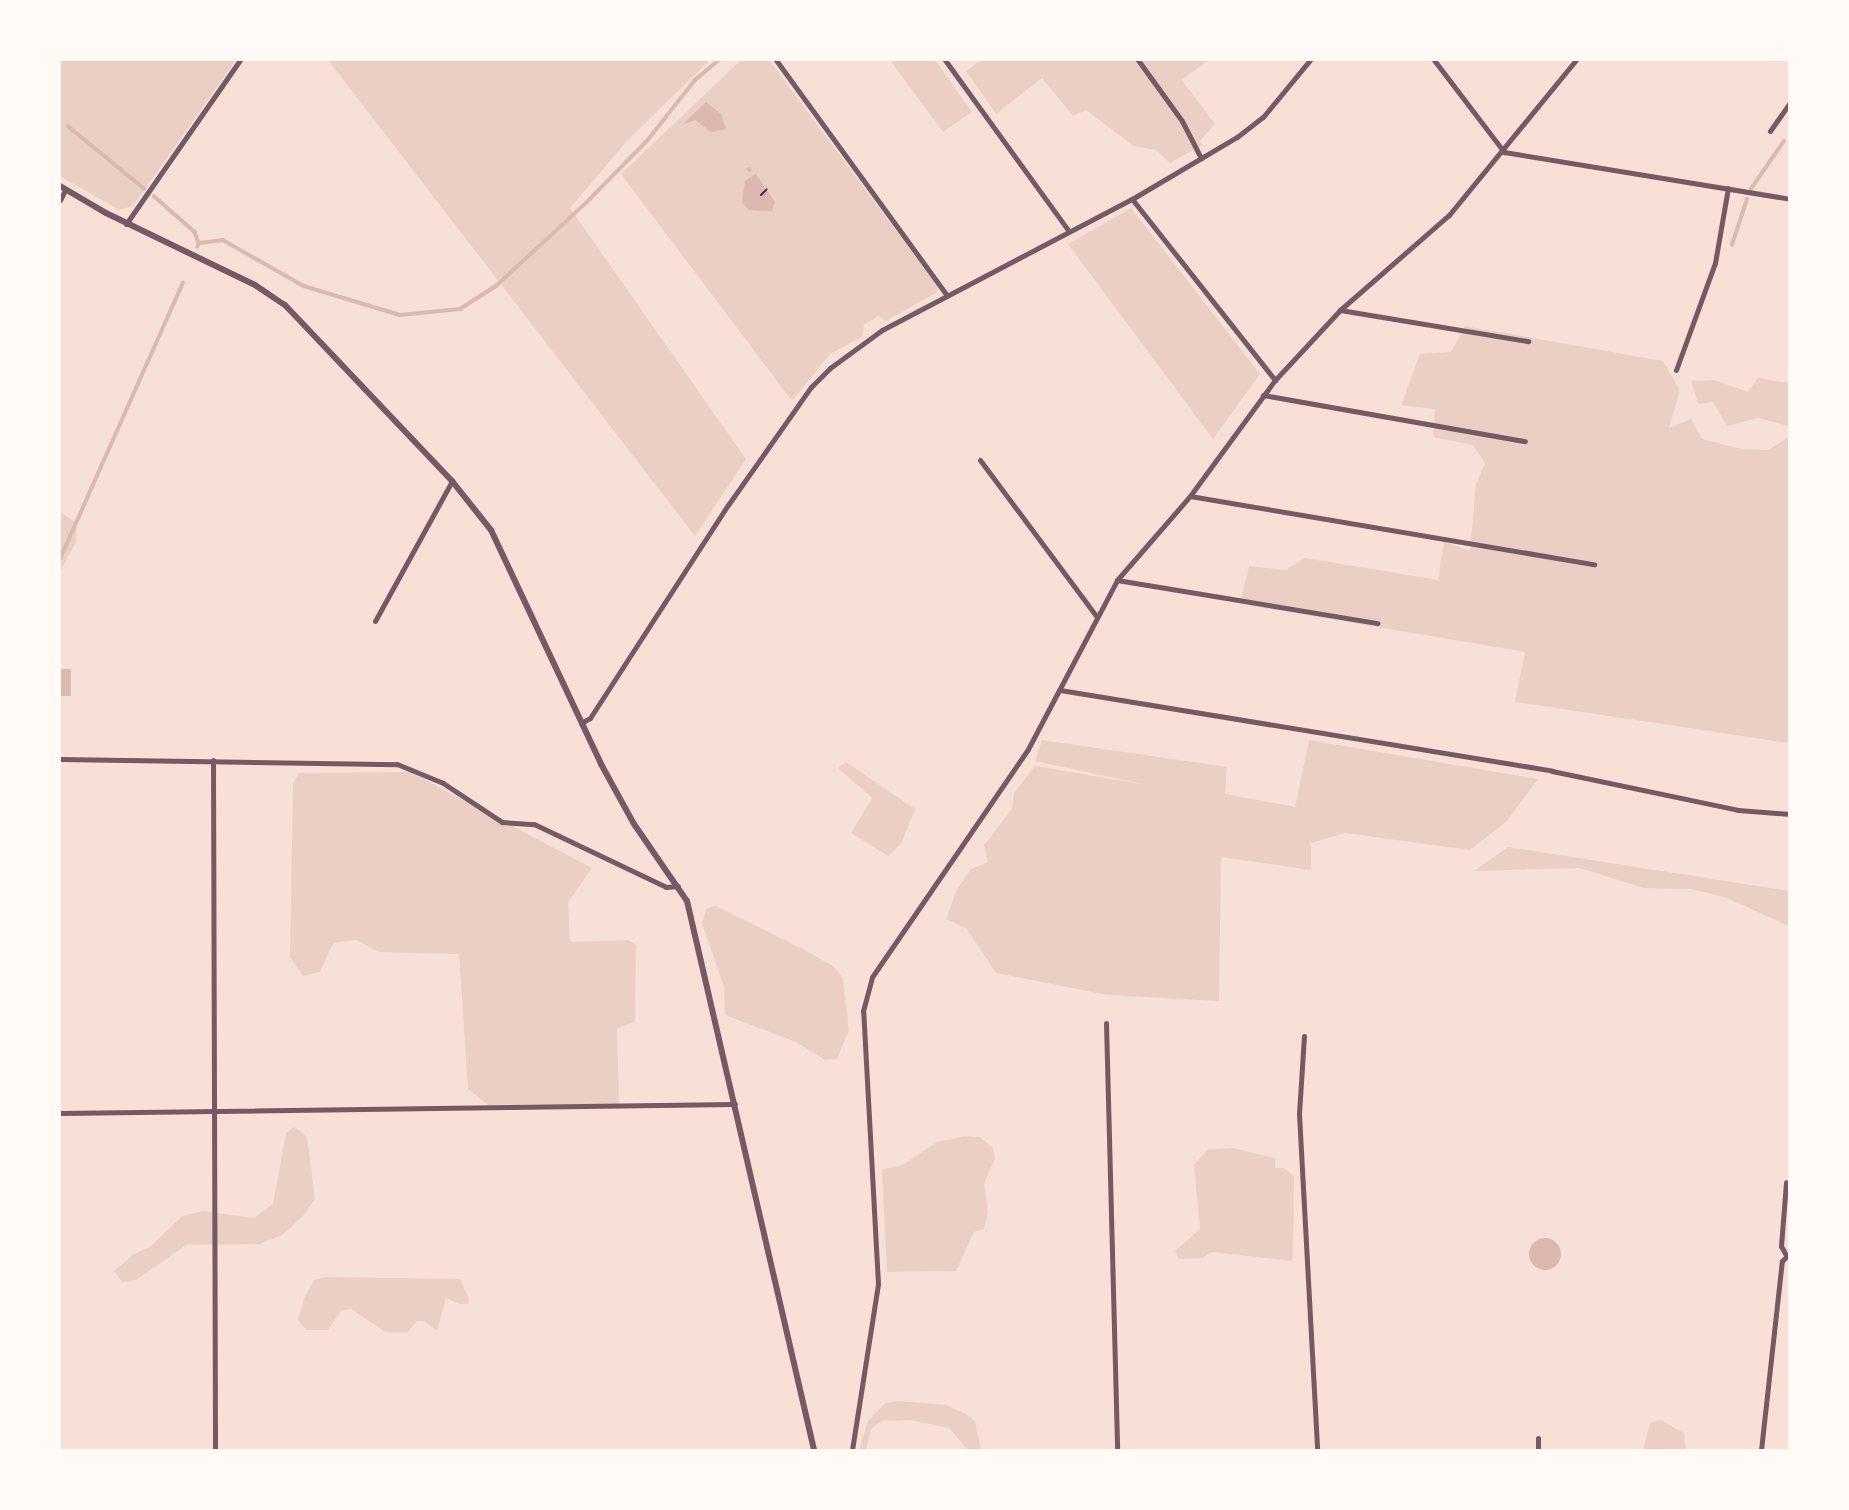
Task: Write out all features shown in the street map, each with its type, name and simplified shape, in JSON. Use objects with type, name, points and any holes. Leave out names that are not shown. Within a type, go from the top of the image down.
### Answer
[{"type":"street","points":[[126,224],[240,60]]},
{"type":"street","points":[[776,60],[947,295]]},
{"type":"street","points":[[945,60],[1068,230]]},
{"type":"street","points":[[1138,60],[1182,121],[1201,158]]},
{"type":"street","points":[[581,723],[590,718],[811,387],[882,330],[1068,230],[1132,199],[1201,158],[1263,117],[1310,60]]},
{"type":"street","points":[[1434,60],[1504,152],[1790,199]]},
{"type":"street","points":[[852,1451],[878,1284],[865,994],[872,977],[1028,749],[1116,580],[1190,496],[1275,380],[1340,310],[1449,215],[1504,152],[1576,60]]},
{"type":"street","points":[[1770,131],[1790,102]]},
{"type":"street","points":[[60,200],[62,188],[126,224],[255,285],[285,305],[478,510],[502,549],[581,723],[628,814],[678,886],[697,937],[814,1451]]},
{"type":"street","points":[[1676,370],[1715,263],[1728,188]]},
{"type":"street","points":[[1132,199],[1275,380]]},
{"type":"street","points":[[1340,310],[1528,341]]},
{"type":"street","points":[[1263,395],[1525,441]]},
{"type":"street","points":[[980,460],[1097,617]]},
{"type":"street","points":[[375,621],[452,481]]},
{"type":"street","points":[[1190,496],[1594,564]]},
{"type":"street","points":[[1116,580],[1377,623]]},
{"type":"street","points":[[1060,690],[1552,771],[1738,810],[1790,814]]},
{"type":"street","points":[[60,759],[397,764],[443,783],[502,822],[534,824],[666,887],[678,886]]},
{"type":"street","points":[[213,760],[215,1451]]},
{"type":"street","points":[[1106,1023],[1117,1451]]},
{"type":"street","points":[[1304,1035],[1299,1114],[1317,1451]]},
{"type":"street","points":[[60,1113],[735,1104]]},
{"type":"street","points":[[1761,1451],[1788,1254],[1781,1246],[1786,1182]]},
{"type":"street","points":[[1538,1438],[1538,1451]]},
{"type":"path","points":[[761,195],[767,189]]},
{"type":"shaded area","points":[[60,60],[236,60],[133,206],[119,210],[60,176]]},
{"type":"shaded area","points":[[328,60],[710,60],[627,141],[570,208],[746,459],[695,536]]},
{"type":"shaded area","points":[[741,60],[769,60],[938,287],[936,293],[886,321],[878,316],[864,325],[862,337],[830,354],[792,401],[621,174]]},
{"type":"shaded area","points":[[890,60],[935,60],[972,112],[943,132]]},
{"type":"shaded area","points":[[981,60],[1209,60],[1182,80],[1215,124],[1200,141],[1202,145],[1170,163],[1156,150],[1134,146],[1086,110],[1073,116],[1042,78],[996,114],[966,71]]},
{"type":"shaded area","points":[[706,102],[721,114],[726,129],[711,132],[695,120],[682,125]]},
{"type":"shaded area","points":[[756,174],[775,202],[772,211],[749,210],[742,203],[745,181]]},
{"type":"shaded area","points":[[1131,208],[1260,374],[1213,439],[1068,244]]},
{"type":"shaded area","points":[[1465,326],[1663,361],[1680,390],[1669,428],[1691,419],[1702,439],[1742,449],[1768,450],[1789,437],[1789,743],[1515,702],[1525,652],[1240,604],[1249,566],[1286,570],[1305,558],[1438,580],[1444,542],[1470,551],[1476,484],[1485,463],[1473,445],[1433,437],[1435,409],[1401,405],[1420,354],[1451,352]]},
{"type":"shaded area","points":[[1758,378],[1789,383],[1789,426],[1758,418],[1727,426],[1713,402],[1698,404],[1691,381],[1714,380],[1748,392]]},
{"type":"shaded area","points":[[60,511],[77,524],[76,542],[60,572]]},
{"type":"shaded area","points":[[60,669],[71,669],[71,696],[60,696]]},
{"type":"shaded area","points":[[1042,740],[1227,767],[1225,794],[1295,807],[1309,740],[1538,779],[1507,821],[1470,850],[1345,833],[1311,843],[1311,870],[1221,857],[1219,1001],[1108,995],[996,973],[967,929],[946,919],[957,889],[971,869],[988,862],[984,845],[1012,809],[1014,793],[1035,766],[1147,785],[1035,761]]},
{"type":"shaded area","points":[[846,762],[915,809],[901,844],[888,856],[851,833],[872,798],[838,768]]},
{"type":"shaded area","points":[[410,772],[592,868],[568,902],[570,942],[628,940],[636,945],[635,1022],[617,1028],[619,1104],[488,1105],[468,1089],[459,954],[379,952],[357,940],[333,943],[320,972],[303,976],[290,957],[293,783],[299,773]]},
{"type":"shaded area","points":[[1508,847],[1789,891],[1789,926],[1727,898],[1692,889],[1643,888],[1580,868],[1474,871]]},
{"type":"shaded area","points":[[716,906],[805,950],[834,967],[843,978],[849,1030],[837,1059],[825,1060],[796,1042],[725,1015],[724,987],[702,923],[707,908]]},
{"type":"shaded area","points":[[294,1127],[307,1137],[315,1199],[303,1216],[282,1235],[260,1244],[186,1245],[136,1280],[122,1282],[114,1271],[134,1254],[150,1247],[182,1216],[203,1211],[254,1218],[273,1204],[286,1133]]},
{"type":"shaded area","points":[[965,1136],[980,1137],[993,1148],[995,1159],[984,1183],[988,1212],[984,1229],[974,1232],[956,1271],[887,1272],[882,1169],[901,1166],[937,1142]]},
{"type":"shaded area","points":[[1233,1148],[1275,1158],[1275,1168],[1284,1168],[1294,1176],[1293,1261],[1211,1252],[1203,1258],[1179,1259],[1175,1251],[1200,1229],[1194,1165],[1208,1149]]},
{"type":"shaded area","points":[[1545,1238],[1556,1243],[1561,1254],[1556,1265],[1545,1270],[1534,1265],[1529,1254],[1534,1243]]},
{"type":"shaded area","points":[[326,1277],[460,1279],[469,1299],[468,1304],[460,1304],[446,1298],[437,1331],[424,1321],[417,1321],[407,1333],[385,1332],[351,1309],[341,1311],[328,1330],[306,1330],[298,1320],[304,1298],[314,1280]]},
{"type":"shaded area","points":[[898,1401],[946,1405],[966,1414],[975,1421],[981,1450],[968,1450],[949,1428],[910,1420],[882,1421],[871,1429],[866,1450],[859,1450],[868,1421],[885,1403]]},
{"type":"shaded area","points":[[1661,1420],[1684,1433],[1686,1450],[1643,1450],[1650,1423]]},
{"type":"waterway","points":[[197,247],[199,243],[223,240],[304,286],[400,315],[460,309],[496,286],[586,203],[647,141],[695,80],[719,60]]},
{"type":"waterway","points":[[68,126],[145,189]]},
{"type":"waterway","points":[[1751,189],[1784,141]]},
{"type":"waterway","points":[[154,196],[195,232],[199,243]]},
{"type":"waterway","points":[[1732,245],[1747,199]]},
{"type":"waterway","points":[[60,559],[183,283]]}]
